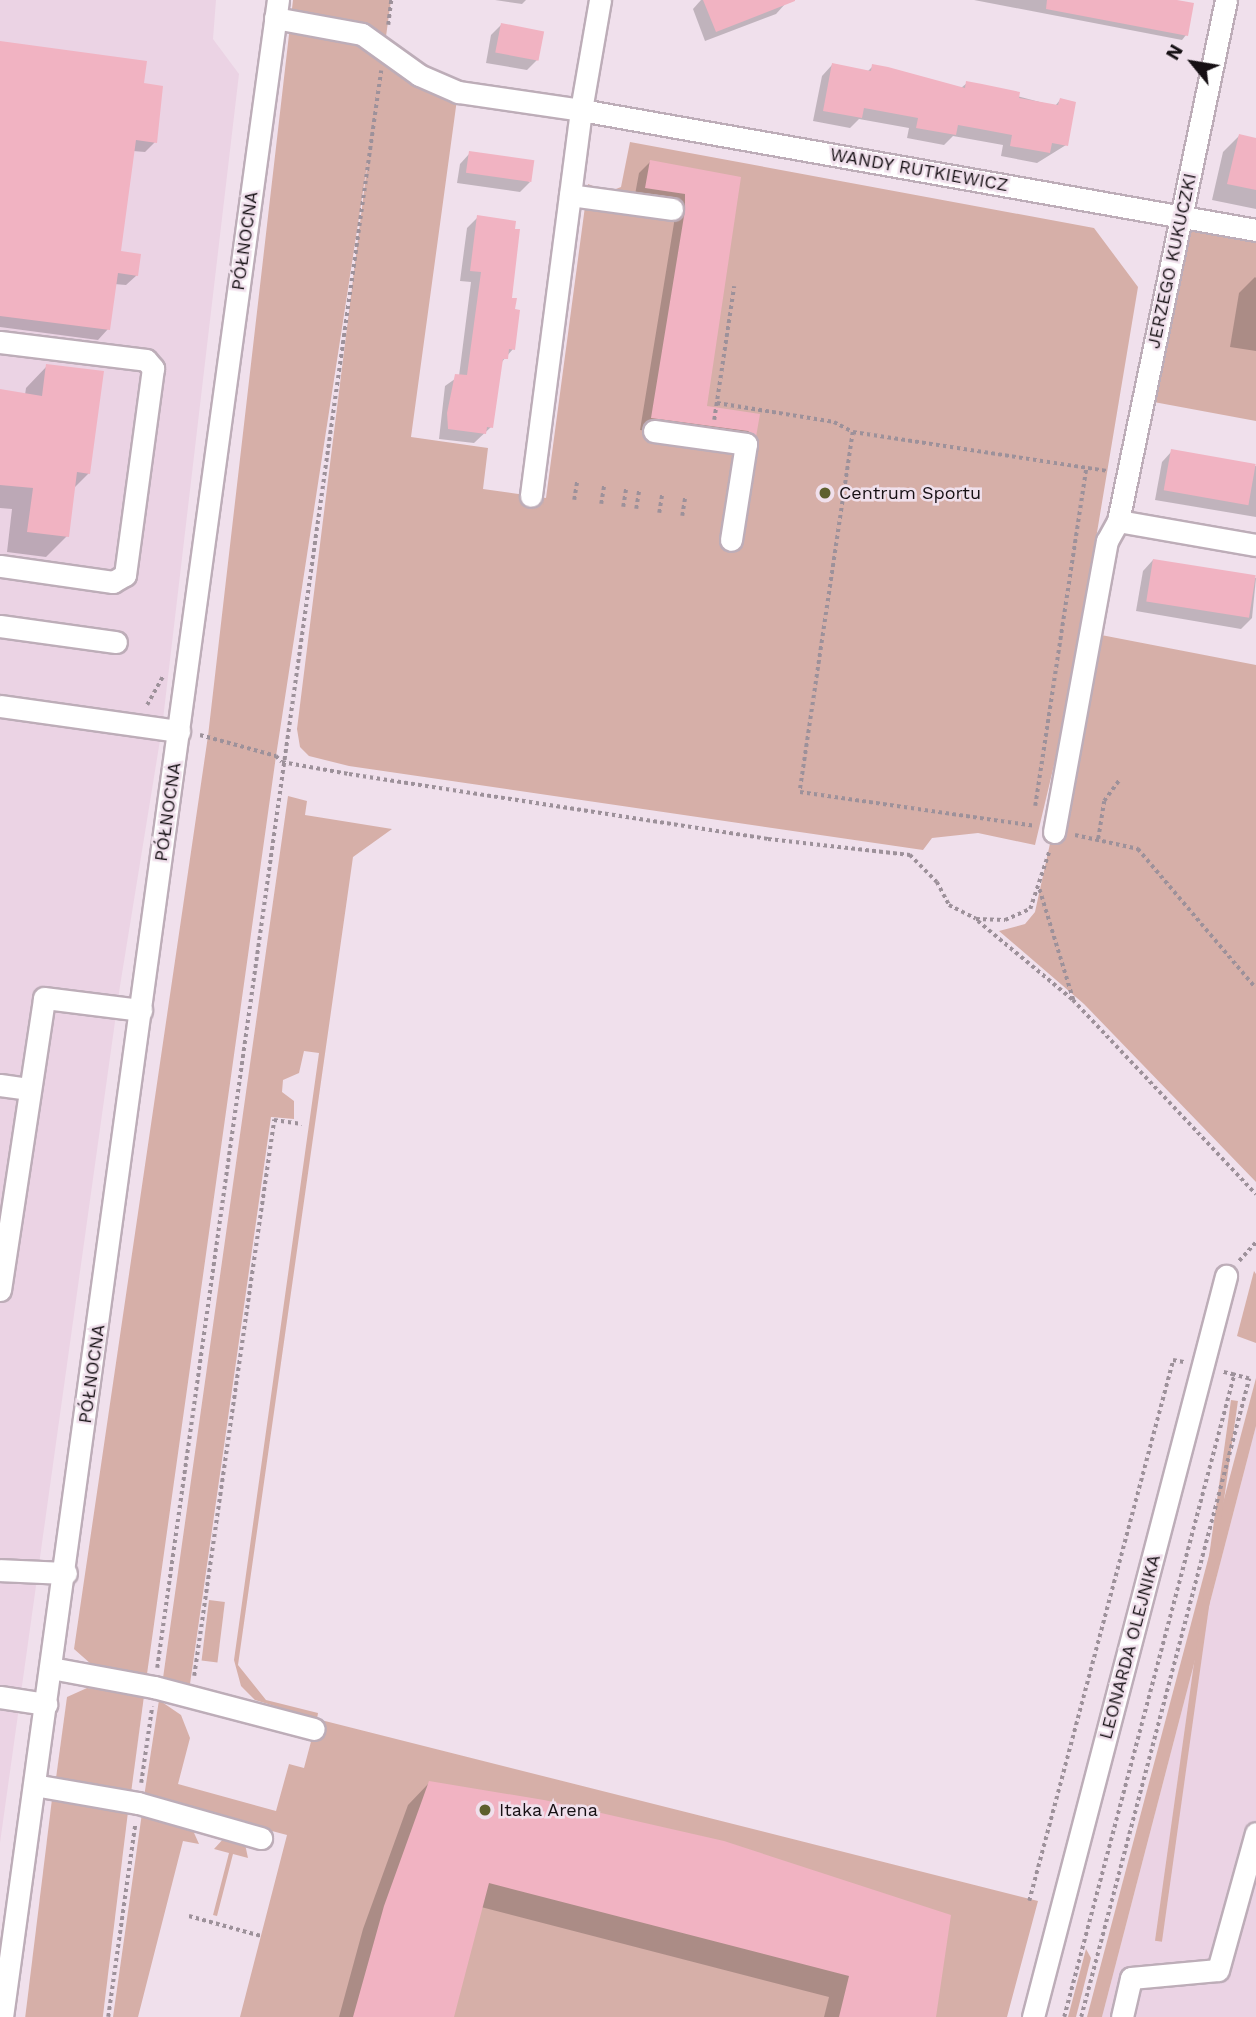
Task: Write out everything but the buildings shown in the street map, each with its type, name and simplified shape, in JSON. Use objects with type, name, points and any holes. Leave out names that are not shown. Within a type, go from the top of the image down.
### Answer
[{"type":"street","points":[[531,496],[581,110],[600,0]]},
{"type":"street","name":"JERZEGO KUKUCZKI","points":[[1054,832],[1107,541],[1118,521],[1226,0]]},
{"type":"street","name":"WANDY RUTKIEWICZ","points":[[277,9],[371,39],[419,75],[458,92],[581,110],[1256,230]]},
{"type":"street","name":"PÓŁNOCNA","points":[[2,2017],[66,1573],[277,9]]},
{"type":"street","points":[[570,195],[672,209]]},
{"type":"street","points":[[0,342],[146,360],[153,368],[125,575],[113,582],[0,566]]},
{"type":"street","points":[[654,431],[746,444],[731,540]]},
{"type":"street","points":[[1118,521],[1256,545]]},
{"type":"street","points":[[0,626],[116,642]]},
{"type":"street","points":[[0,706],[179,731]]},
{"type":"street","points":[[0,1290],[44,998],[141,1010]]},
{"type":"street","points":[[0,1085],[30,1089]]},
{"type":"street","name":"LEONARDA OLEJNIKA","points":[[1033,2017],[1226,1276]]},
{"type":"street","points":[[0,1570],[66,1573]]},
{"type":"street","points":[[51,1668],[154,1687],[190,1700],[314,1729]]},
{"type":"street","points":[[0,1697],[46,1704]]},
{"type":"street","points":[[34,1785],[138,1802],[261,1838]]},
{"type":"street","points":[[1122,2017],[1131,1978],[1218,1970],[1256,1833]]},
{"type":"path","points":[[108,2017],[391,0]]},
{"type":"path","points":[[711,439],[734,286]]},
{"type":"path","points":[[717,403],[834,422],[853,432],[1128,473]]},
{"type":"path","points":[[853,432],[800,792],[1032,826],[1138,849],[1256,988]]},
{"type":"path","points":[[1032,826],[1086,468]]},
{"type":"path","points":[[574,500],[577,481]]},
{"type":"path","points":[[601,504],[604,485]]},
{"type":"path","points":[[623,507],[626,488]]},
{"type":"path","points":[[636,509],[639,490]]},
{"type":"path","points":[[659,513],[662,494]]},
{"type":"path","points":[[682,516],[685,497]]},
{"type":"path","points":[[179,731],[276,756],[282,762],[768,839],[910,855],[937,882],[948,905],[976,919],[1073,1000],[1256,1194]]},
{"type":"path","points":[[1098,839],[1104,802],[1120,779]]},
{"type":"path","points":[[976,919],[1018,916],[1030,909],[1040,889],[1054,832]]},
{"type":"path","points":[[1040,889],[1073,1000]]},
{"type":"path","points":[[190,1700],[274,1120],[302,1124]]},
{"type":"path","points":[[1081,2017],[1249,1379],[1234,1375]]},
{"type":"path","points":[[189,1916],[261,1936]]},
{"type":"shaded area","points":[[0,0],[216,0],[213,39],[239,74],[162,728],[120,986],[0,1843]]},
{"type":"shaded area","name":"Centrum Sportu","points":[[293,0],[391,0],[384,51],[458,92],[411,437],[488,448],[483,489],[546,498],[588,184],[608,192],[621,187],[630,142],[1094,228],[1138,287],[1068,706],[1035,845],[978,833],[932,838],[923,850],[349,766],[309,756],[300,747],[297,729],[368,159],[276,756],[147,1674],[91,1664],[74,1649],[208,736]]},
{"type":"shaded area","points":[[1181,217],[1256,230],[1256,421],[1143,400]]},
{"type":"shaded area","points":[[1096,634],[1256,665],[1256,1182],[1084,1004],[999,931],[1025,924],[1035,912]]},
{"type":"shaded area","points":[[288,796],[307,801],[305,815],[392,829],[353,857],[238,1665],[266,1700],[318,1713],[317,1719],[255,1700],[241,1686],[234,1660],[319,1053],[304,1051],[299,1073],[283,1080],[282,1092],[294,1101],[294,1119],[271,1117],[190,1684],[163,1678]]},
{"type":"shaded area","points":[[1254,1271],[1256,1274],[1256,1343],[1237,1336]]},
{"type":"shaded area","points":[[1256,1378],[1256,1426],[1102,2017],[1087,2017]]},
{"type":"shaded area","points":[[1231,1400],[1238,1401],[1162,1942],[1155,1941]]},
{"type":"shaded area","points":[[1256,1426],[1256,2017],[1102,2017]]},
{"type":"shaded area","points":[[209,1600],[225,1602],[217,1662],[202,1661]]},
{"type":"shaded area","points":[[87,1688],[144,1696],[131,1793],[56,1778],[67,1697]]},
{"type":"shaded area","name":"Itaka Arena","points":[[159,1700],[181,1715],[190,1738],[178,1784],[276,1811],[289,1764],[304,1768],[317,1719],[1038,1901],[1007,2017],[240,2017],[287,1835],[144,1797]]},
{"type":"shaded area","points":[[52,1799],[128,1808],[103,2017],[25,2017]]},
{"type":"shaded area","points":[[142,1813],[191,1826],[199,1844],[183,1841],[138,2017],[113,2017]]},
{"type":"shaded area","points":[[225,1837],[245,1844],[248,1858],[233,1854],[217,1916],[213,1915],[229,1853],[214,1849]]},
{"type":"shaded area","points":[[1086,1949],[1091,1958],[1076,2017],[1068,2017]]},
{"type":"place","name":"Centrum Sportu","points":[[825,493]]},
{"type":"place","name":"Itaka Arena","points":[[485,1810]]}]
